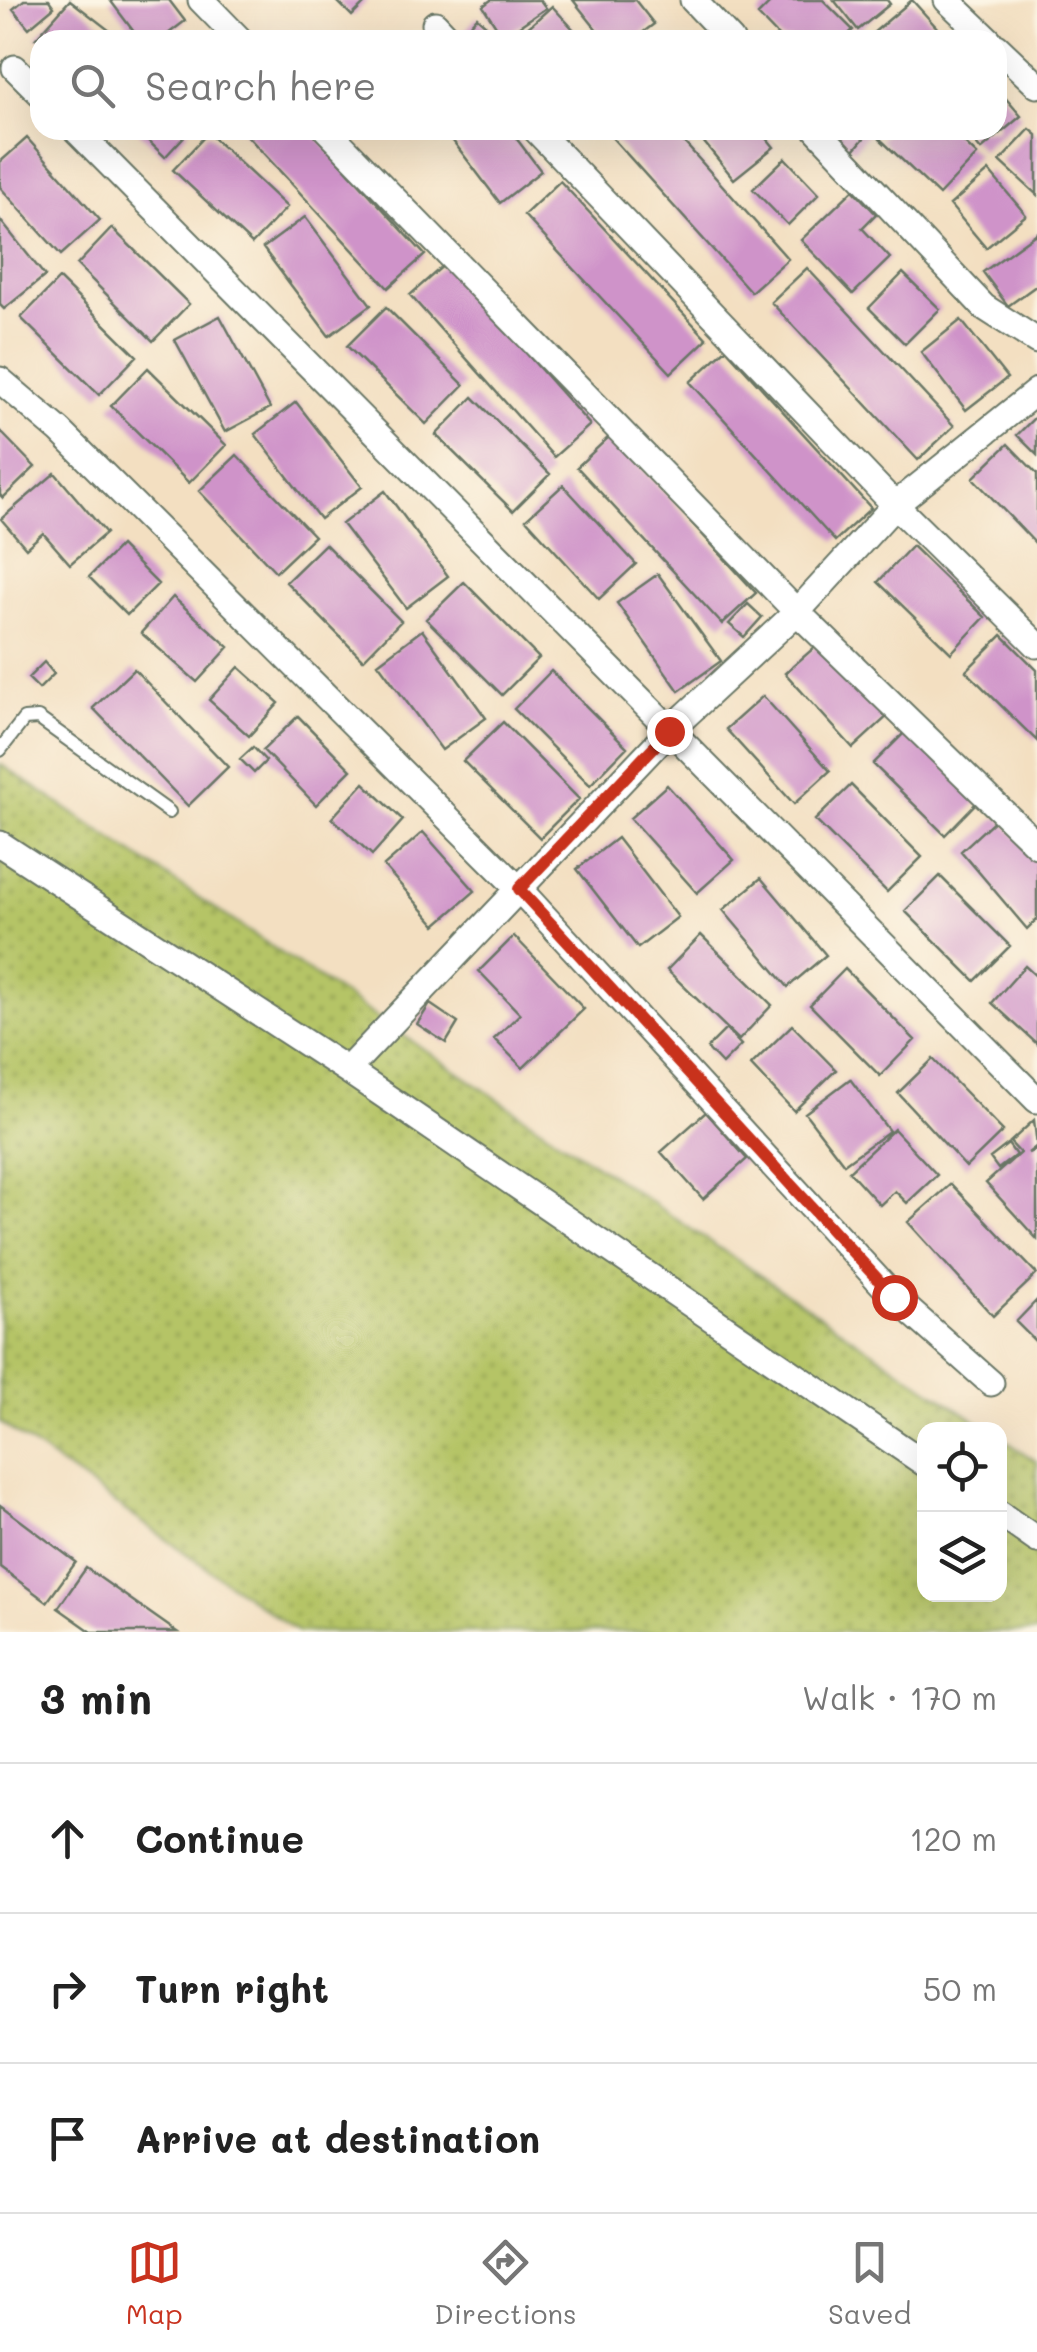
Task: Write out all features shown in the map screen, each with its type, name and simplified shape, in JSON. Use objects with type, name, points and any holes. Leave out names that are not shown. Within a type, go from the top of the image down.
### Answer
[{"type":"street","points":[[201,0],[230,30]]},
{"type":"street","points":[[693,0],[722,30]]},
{"type":"street","points":[[948,0],[980,30]]},
{"type":"street","points":[[1007,56],[1037,85]]},
{"type":"street","points":[[15,68],[30,83]]},
{"type":"street","points":[[86,140],[1037,1100]]},
{"type":"street","points":[[337,140],[796,612],[1037,845]]},
{"type":"street","points":[[546,140],[895,505],[1037,645]]},
{"type":"street","points":[[825,140],[984,307],[1037,340]]},
{"type":"street","points":[[0,380],[60,431],[519,889],[894,1297],[991,1383]]},
{"type":"street","points":[[347,1070],[669,731],[796,612],[895,505],[1037,391]]},
{"type":"street","points":[[0,844],[347,1070],[917,1458]]},
{"type":"street","points":[[1007,1519],[1037,1540]]},
{"type":"lane","points":[[0,750],[24,719],[38,718],[169,812]]},
{"type":"green space","points":[[0,764],[978,1422],[917,1422],[917,1602],[1007,1602],[1007,1442],[1037,1462],[1037,1632],[298,1632],[0,1422]]},
{"type":"building","points":[[24,0],[49,0],[54,7],[29,28],[13,9]]},
{"type":"building","points":[[70,0],[109,30],[43,30]]},
{"type":"building","points":[[110,0],[169,0],[185,21],[173,30],[132,30]]},
{"type":"building","points":[[336,0],[368,0],[352,16]]},
{"type":"building","points":[[491,0],[540,0],[546,8],[513,30],[498,30],[483,6]]},
{"type":"building","points":[[573,0],[635,0],[654,24],[646,30],[597,30]]},
{"type":"building","points":[[773,0],[823,0],[853,30],[772,30],[758,15]]},
{"type":"building","points":[[834,0],[887,0],[890,4],[858,30]]},
{"type":"building","points":[[912,0],[939,30],[877,30]]},
{"type":"building","points":[[552,6],[574,30],[525,30]]},
{"type":"building","points":[[477,17],[491,30],[465,30]]},
{"type":"building","points":[[1007,100],[1021,116],[1007,128]]},
{"type":"building","points":[[1030,129],[1037,135],[1037,195],[1000,161]]},
{"type":"building","points":[[27,138],[100,220],[61,255],[0,187],[0,162]]},
{"type":"building","points":[[147,140],[181,140],[165,157]]},
{"type":"building","points":[[201,140],[215,140],[287,207],[252,244],[173,170]]},
{"type":"building","points":[[251,140],[319,140],[425,255],[388,288]]},
{"type":"building","points":[[518,140],[541,171],[500,203],[453,141]]},
{"type":"building","points":[[614,140],[682,140],[788,259],[751,292]]},
{"type":"building","points":[[702,140],[768,140],[774,147],[734,179]]},
{"type":"building","points":[[842,140],[862,140],[854,150]]},
{"type":"building","points":[[881,140],[961,140],[977,155],[939,195]]},
{"type":"building","points":[[973,140],[993,140],[981,150]]},
{"type":"building","points":[[785,158],[819,194],[788,225],[753,189]]},
{"type":"building","points":[[989,171],[1026,215],[986,248],[950,205]]},
{"type":"building","points":[[560,181],[707,339],[671,373],[524,215]]},
{"type":"building","points":[[853,190],[876,214],[862,228],[890,258],[853,294],[801,240]]},
{"type":"building","points":[[305,217],[371,305],[329,336],[263,248]]},
{"type":"building","points":[[0,220],[45,276],[4,309],[0,305]]},
{"type":"building","points":[[112,228],[189,304],[153,341],[77,265]]},
{"type":"building","points":[[1037,233],[1037,285],[1008,306],[983,272]]},
{"type":"building","points":[[446,263],[590,425],[554,457],[410,295]]},
{"type":"building","points":[[807,268],[954,426],[918,460],[771,302]]},
{"type":"building","points":[[903,273],[940,309],[905,344],[869,308]]},
{"type":"building","points":[[59,279],[137,356],[99,395],[21,318]]},
{"type":"building","points":[[386,307],[464,385],[426,424],[347,346]]},
{"type":"building","points":[[220,316],[270,408],[225,432],[175,340]]},
{"type":"building","points":[[961,320],[1007,378],[966,410],[921,352]]},
{"type":"building","points":[[726,349],[871,508],[835,541],[690,382]]},
{"type":"building","points":[[148,368],[226,445],[189,483],[111,406]]},
{"type":"building","points":[[473,397],[550,474],[513,511],[436,435]]},
{"type":"building","points":[[296,402],[362,487],[320,519],[255,434]]},
{"type":"building","points":[[1037,415],[1037,455],[1017,435]]},
{"type":"building","points":[[0,431],[35,467],[3,498],[0,495]]},
{"type":"building","points":[[611,435],[756,593],[722,624],[577,467]]},
{"type":"building","points":[[1008,444],[1037,474],[1037,545],[973,478]]},
{"type":"building","points":[[237,455],[314,536],[276,572],[199,491]]},
{"type":"building","points":[[55,473],[106,533],[70,564],[43,533],[26,548],[1,519]]},
{"type":"building","points":[[563,485],[636,564],[599,599],[526,519]]},
{"type":"building","points":[[385,491],[448,576],[406,608],[342,524]]},
{"type":"building","points":[[325,544],[401,621],[363,660],[286,582]]},
{"type":"building","points":[[120,546],[158,584],[127,615],[89,577]]},
{"type":"building","points":[[912,546],[985,617],[951,653],[878,582]]},
{"type":"building","points":[[658,574],[721,661],[679,691],[617,603]]},
{"type":"building","points":[[464,582],[539,658],[502,695],[426,619]]},
{"type":"building","points":[[173,597],[229,647],[197,682],[141,633]]},
{"type":"building","points":[[748,604],[762,617],[744,637],[729,624]]},
{"type":"building","points":[[422,630],[486,718],[442,750],[378,663]]},
{"type":"building","points":[[1002,635],[1037,670],[1037,741],[966,671]]},
{"type":"building","points":[[823,640],[890,714],[853,748],[785,673]]},
{"type":"building","points":[[44,662],[54,674],[39,689],[28,678]]},
{"type":"building","points":[[239,667],[279,703],[249,736],[209,700]]},
{"type":"building","points":[[134,669],[228,767],[188,806],[93,708]]},
{"type":"building","points":[[551,671],[627,747],[590,785],[514,709]]},
{"type":"building","points":[[763,696],[830,771],[794,804],[726,729]]},
{"type":"building","points":[[298,716],[351,770],[316,805],[263,750]]},
{"type":"building","points":[[503,722],[579,799],[540,838],[463,761]]},
{"type":"building","points":[[908,729],[979,800],[945,835],[873,764]]},
{"type":"building","points":[[253,747],[266,761],[254,773],[240,759]]},
{"type":"building","points":[[364,783],[403,820],[372,855],[332,818]]},
{"type":"building","points":[[667,785],[734,860],[697,893],[630,818]]},
{"type":"building","points":[[851,785],[922,857],[887,892],[815,820]]},
{"type":"building","points":[[998,817],[1037,859],[1037,919],[1027,929],[961,851]]},
{"type":"building","points":[[423,832],[475,891],[436,925],[384,866]]},
{"type":"building","points":[[617,838],[678,917],[638,948],[577,869]]},
{"type":"building","points":[[940,876],[1010,946],[975,981],[905,911]]},
{"type":"building","points":[[761,878],[826,955],[788,987],[723,910]]},
{"type":"building","points":[[701,935],[772,1005],[739,1040],[667,970]]},
{"type":"building","points":[[514,936],[584,1009],[523,1068],[494,1039],[520,1014],[479,971]]},
{"type":"building","points":[[1025,966],[1037,977],[1037,1044],[992,1003]]},
{"type":"building","points":[[845,969],[915,1040],[880,1076],[810,1005]]},
{"type":"building","points":[[430,1004],[458,1023],[446,1043],[417,1024]]},
{"type":"building","points":[[792,1025],[836,1070],[794,1111],[751,1065]]},
{"type":"building","points":[[726,1029],[741,1045],[722,1064],[707,1048]]},
{"type":"building","points":[[933,1059],[1003,1131],[966,1167],[898,1093]]},
{"type":"building","points":[[850,1079],[889,1131],[844,1164],[805,1113]]},
{"type":"building","points":[[706,1112],[747,1159],[703,1199],[661,1152]]},
{"type":"building","points":[[1034,1120],[1037,1146],[1028,1153],[1037,1149],[1037,1239],[986,1183],[1020,1153],[1010,1142]]},
{"type":"building","points":[[894,1129],[937,1175],[907,1203],[895,1191],[880,1205],[849,1171]]},
{"type":"building","points":[[1008,1144],[1016,1155],[998,1169],[990,1158]]},
{"type":"building","points":[[951,1184],[1037,1274],[993,1316],[908,1222]]},
{"type":"building","points":[[1037,1300],[1037,1343],[1016,1322]]},
{"type":"building","points":[[0,1505],[76,1562],[47,1602],[0,1567]]},
{"type":"building","points":[[86,1568],[177,1632],[92,1632],[58,1608]]},
{"type":"route","points":[[669,731],[519,889],[894,1297]]}]
